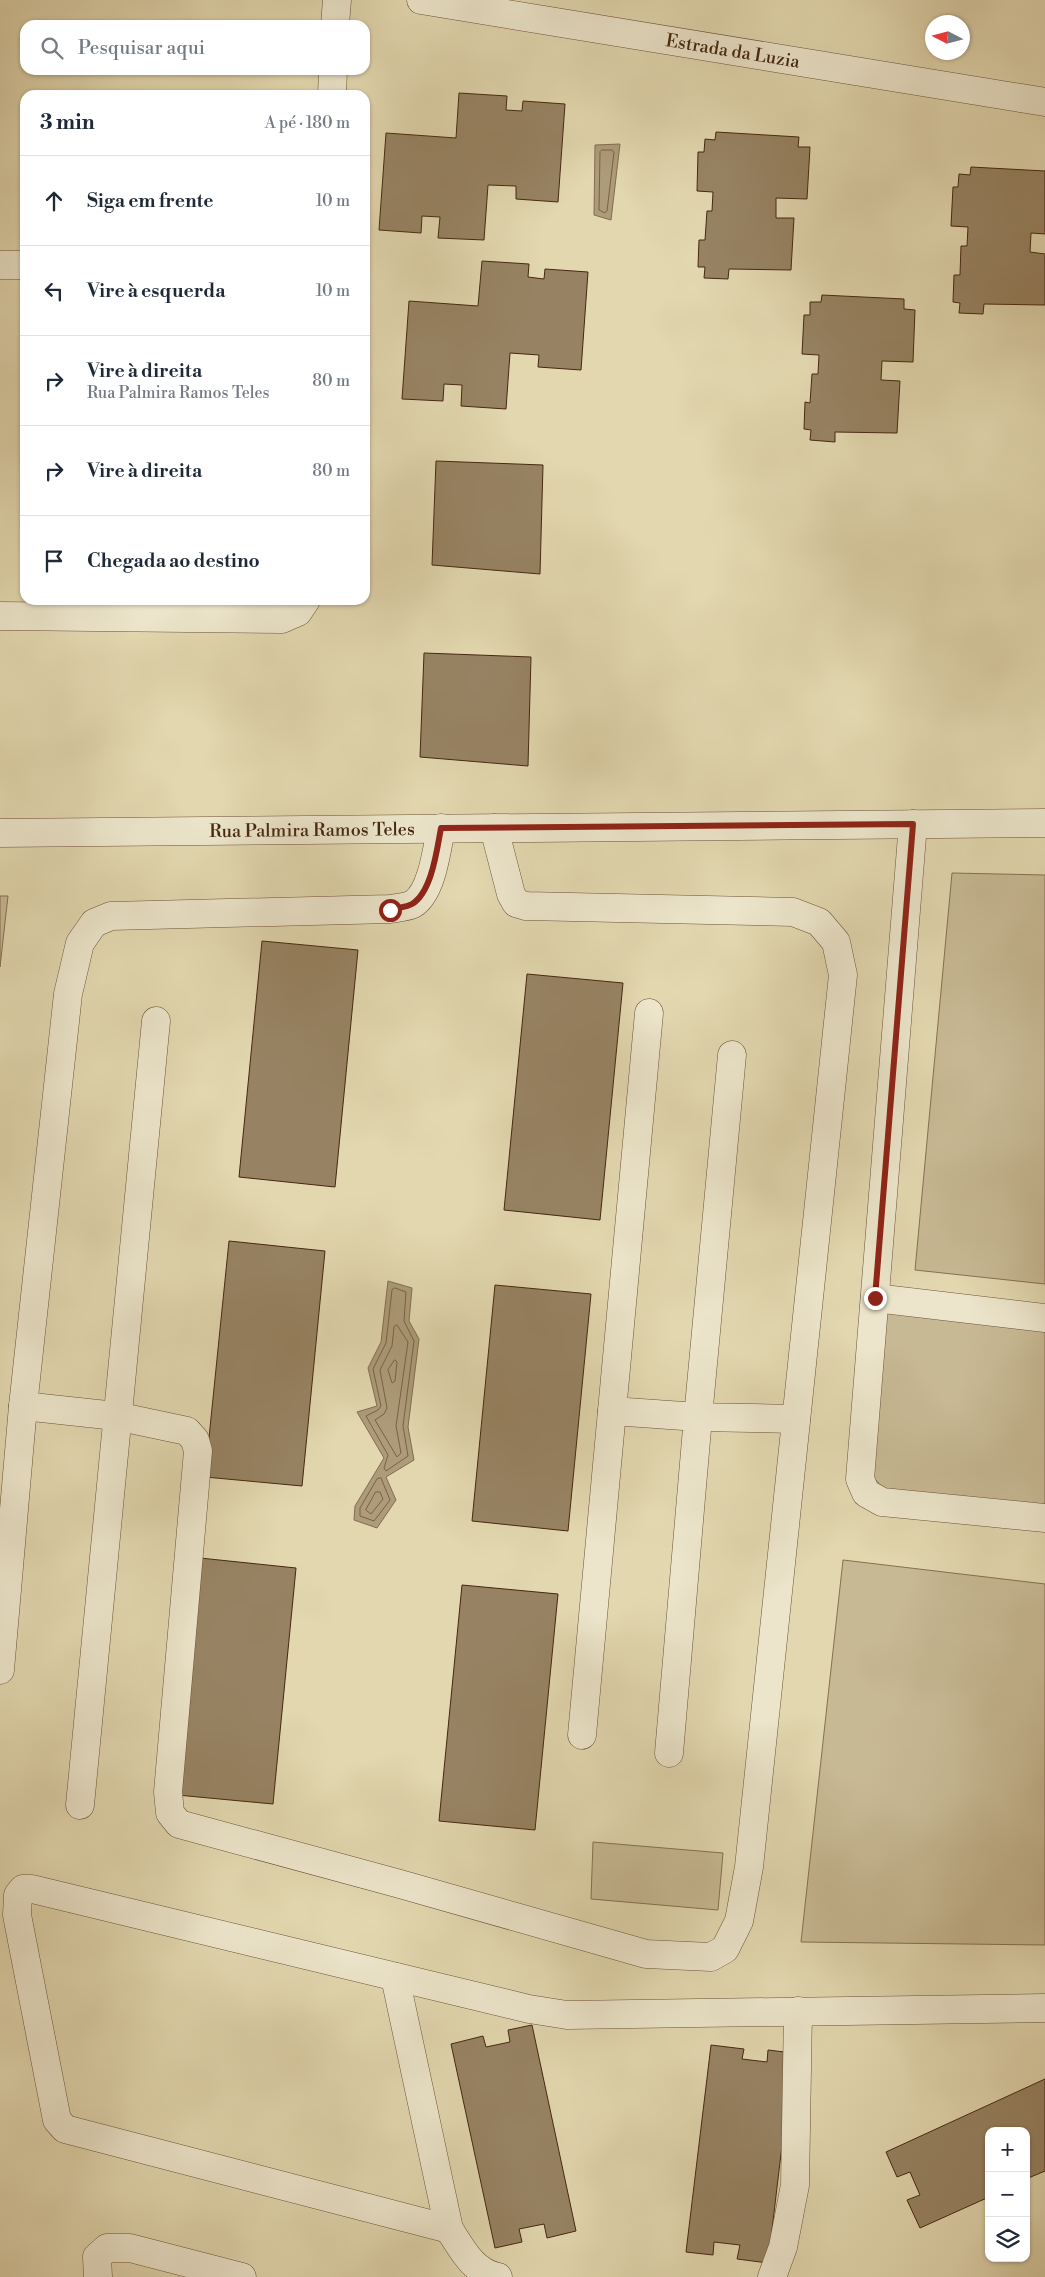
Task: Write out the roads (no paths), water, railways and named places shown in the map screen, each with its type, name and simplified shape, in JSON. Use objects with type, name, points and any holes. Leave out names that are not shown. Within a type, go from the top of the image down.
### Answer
[{"type":"street","points":[[335,20],[337,0]]},
{"type":"street","name":"Estrada da Luzia","points":[[421,0],[1045,102]]},
{"type":"street","points":[[332,90],[333,75]]},
{"type":"street","points":[[0,265],[20,265]]},
{"type":"street","points":[[0,616],[282,619],[298,612],[303,605]]},
{"type":"street","name":"Rua Palmira Ramos Teles","points":[[0,833],[1045,823]]},
{"type":"street","points":[[913,824],[860,1479],[866,1493],[882,1502],[1045,1518]]},
{"type":"street","points":[[0,1670],[23,1406],[68,994],[80,942],[94,923],[111,916],[390,910],[412,904],[424,893],[434,864],[441,828]]},
{"type":"street","points":[[23,1406],[116,1416],[187,1431],[195,1440],[198,1451],[168,1792],[170,1813],[179,1824],[646,1954],[711,1957],[725,1949],[739,1921],[749,1867],[843,975],[836,942],[819,922],[793,912],[526,906],[516,903],[494,828]]},
{"type":"street","points":[[582,1736],[649,1013]]},
{"type":"street","points":[[80,1805],[116,1416],[156,1021]]},
{"type":"street","points":[[669,1754],[732,1055]]},
{"type":"street","points":[[875,1298],[1045,1318]]},
{"type":"street","points":[[612,1412],[698,1417],[796,1419]]},
{"type":"street","points":[[449,2229],[65,2129],[57,2120],[55,2111],[17,1915],[18,1895],[23,1889],[32,1889],[528,2009],[567,2015],[1045,2008]]},
{"type":"street","points":[[395,1977],[449,2229],[468,2260],[488,2275],[498,2277]]},
{"type":"street","points":[[772,2277],[783,2247],[795,2185],[798,2011]]},
{"type":"street","points":[[98,2277],[97,2257],[107,2248],[130,2248],[196,2271],[242,2277]]},
{"type":"water","points":[[620,144],[611,220],[594,215],[595,145]]},
{"type":"water","points":[[388,1281],[412,1288],[409,1321],[419,1339],[408,1427],[414,1460],[386,1477],[396,1500],[377,1528],[354,1520],[355,1506],[384,1458],[357,1412],[377,1406],[368,1368],[381,1342]]}]
